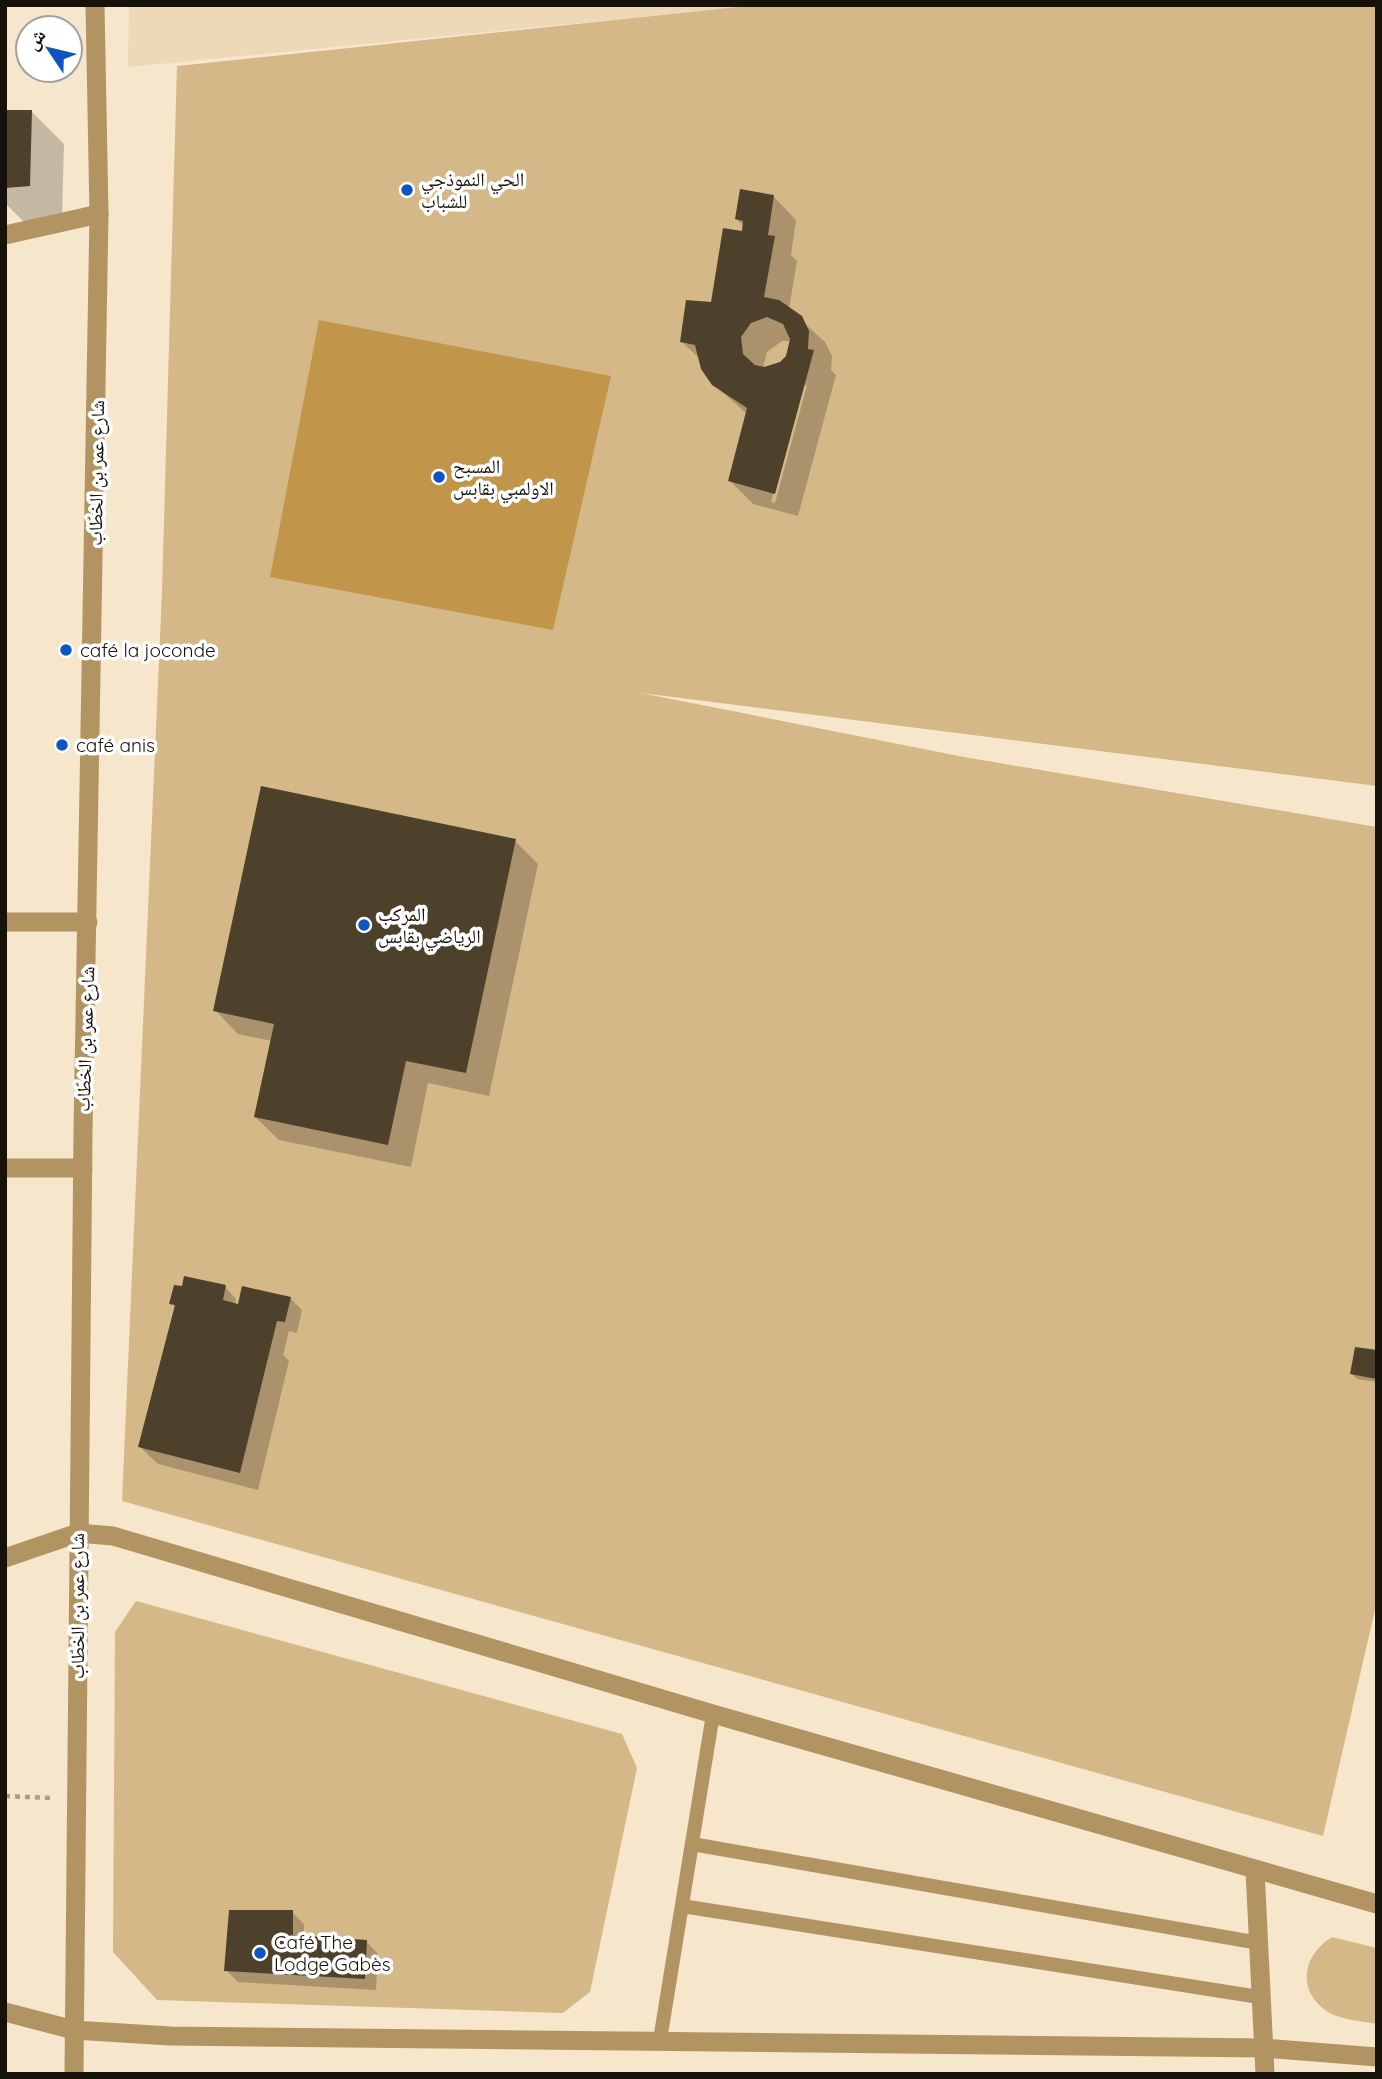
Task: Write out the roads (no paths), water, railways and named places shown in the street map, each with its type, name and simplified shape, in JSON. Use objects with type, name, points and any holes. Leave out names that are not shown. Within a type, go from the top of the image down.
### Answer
[{"type":"street","name":"شارع عمر بن الخطّاب","points":[[74,2074],[78,1532],[99,214],[95,5]]},
{"type":"street","points":[[5,235],[99,214]]},
{"type":"street","points":[[5,922],[88,922]]},
{"type":"street","points":[[5,1168],[83,1168]]},
{"type":"street","points":[[5,1558],[78,1532],[113,1536],[713,1714],[1377,1904]]},
{"type":"street","points":[[1255,1870],[1259,1997],[1265,2074]]},
{"type":"street","points":[[5,2012],[74,2029],[170,2036],[1265,2048],[1377,2057]]},
{"type":"lane","points":[[660,2040],[713,1714]]},
{"type":"lane","points":[[692,1844],[1259,1943]]},
{"type":"lane","points":[[682,1906],[1259,1997]]},
{"type":"place","name":"الحي النموذجي للشباب","points":[[407,190]]},
{"type":"place","name":"المسبح الاولمبي بقابس","points":[[439,477]]},
{"type":"place","name":"café la joconde","points":[[66,650]]},
{"type":"place","name":"café anis","points":[[62,745]]},
{"type":"place","name":"المركب الرياضي بقابس","points":[[364,925]]},
{"type":"place","name":"Café The Lodge Gabès","points":[[260,1953]]}]
